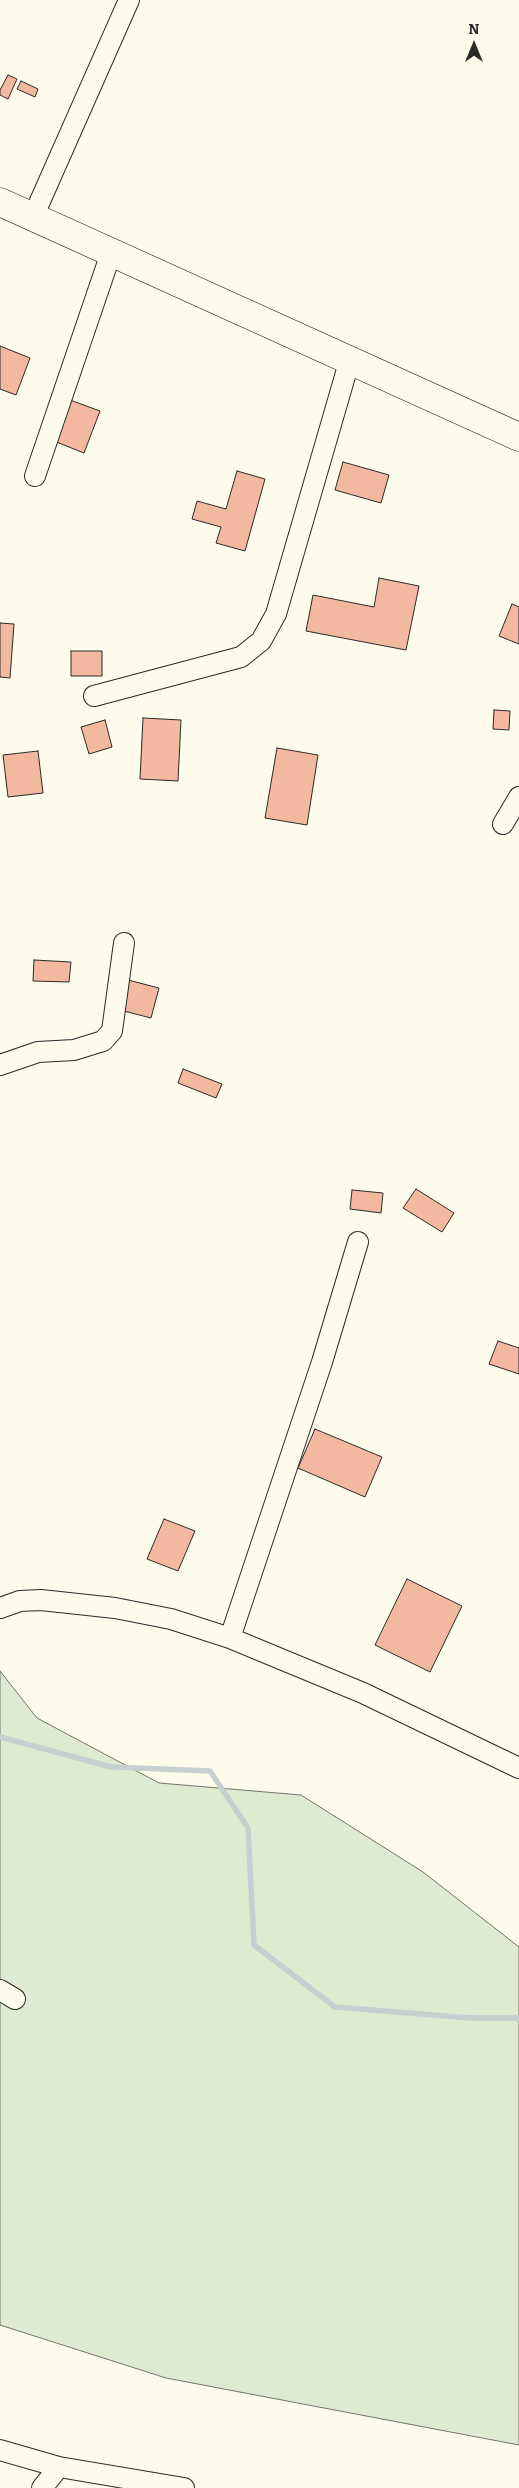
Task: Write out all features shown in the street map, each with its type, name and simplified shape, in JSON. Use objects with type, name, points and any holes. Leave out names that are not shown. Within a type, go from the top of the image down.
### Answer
[{"type":"highway","points":[[0,202],[519,437]]},
{"type":"street","points":[[33,216],[129,0]]},
{"type":"street","points":[[35,476],[112,252]]},
{"type":"street","points":[[94,696],[241,657],[261,642],[276,614],[350,359]]},
{"type":"street","points":[[503,824],[519,797]]},
{"type":"street","points":[[0,1065],[38,1052],[74,1050],[103,1041],[112,1031],[124,943]]},
{"type":"street","points":[[230,1638],[316,1381],[358,1242]]},
{"type":"street","points":[[1,1603],[41,1600],[115,1608],[171,1619],[230,1638],[363,1693],[519,1768]]},
{"type":"street","points":[[0,2450],[59,2466],[184,2488]]},
{"type":"street","points":[[42,2488],[59,2466]]},
{"type":"green space","points":[[0,1671],[37,1718],[159,1783],[301,1795],[423,1872],[519,1947],[519,2445],[166,2378],[0,2325]]},
{"type":"building","points":[[8,75],[17,79],[8,99],[0,95],[0,90]]},
{"type":"building","points":[[21,81],[38,89],[35,97],[17,89]]},
{"type":"building","points":[[0,346],[30,358],[16,395],[0,389]]},
{"type":"building","points":[[70,400],[100,411],[84,453],[54,441]]},
{"type":"building","points":[[343,462],[389,475],[381,503],[335,490]]},
{"type":"building","points":[[237,471],[265,479],[245,551],[216,543],[221,527],[192,519],[197,501],[226,509]]},
{"type":"building","points":[[379,578],[419,586],[406,650],[306,631],[313,595],[374,607]]},
{"type":"building","points":[[512,604],[519,607],[519,644],[499,636]]},
{"type":"building","points":[[0,623],[14,624],[10,678],[0,677]]},
{"type":"building","points":[[71,651],[102,651],[102,676],[71,676]]},
{"type":"building","points":[[494,710],[510,711],[509,730],[493,729]]},
{"type":"building","points":[[143,718],[181,720],[178,781],[140,779]]},
{"type":"building","points":[[105,720],[112,747],[89,754],[81,727]]},
{"type":"building","points":[[277,748],[318,755],[307,825],[265,818]]},
{"type":"building","points":[[38,751],[43,793],[8,797],[3,755]]},
{"type":"building","points":[[34,960],[71,962],[69,982],[33,981]]},
{"type":"building","points":[[128,980],[159,988],[151,1018],[120,1010]]},
{"type":"building","points":[[183,1069],[222,1084],[216,1098],[178,1083]]},
{"type":"building","points":[[416,1189],[454,1213],[442,1232],[403,1208]]},
{"type":"building","points":[[352,1190],[383,1193],[381,1213],[350,1209]]},
{"type":"building","points":[[498,1341],[519,1348],[519,1374],[489,1364]]},
{"type":"building","points":[[315,1429],[382,1457],[365,1497],[298,1468]]},
{"type":"building","points":[[164,1519],[195,1531],[178,1571],[147,1559]]},
{"type":"building","points":[[407,1579],[462,1606],[430,1672],[375,1645]]},
{"type":"waterway","points":[[0,1737],[111,1767],[210,1771],[248,1828],[254,1945],[335,2007],[471,2018],[519,2018]]}]
